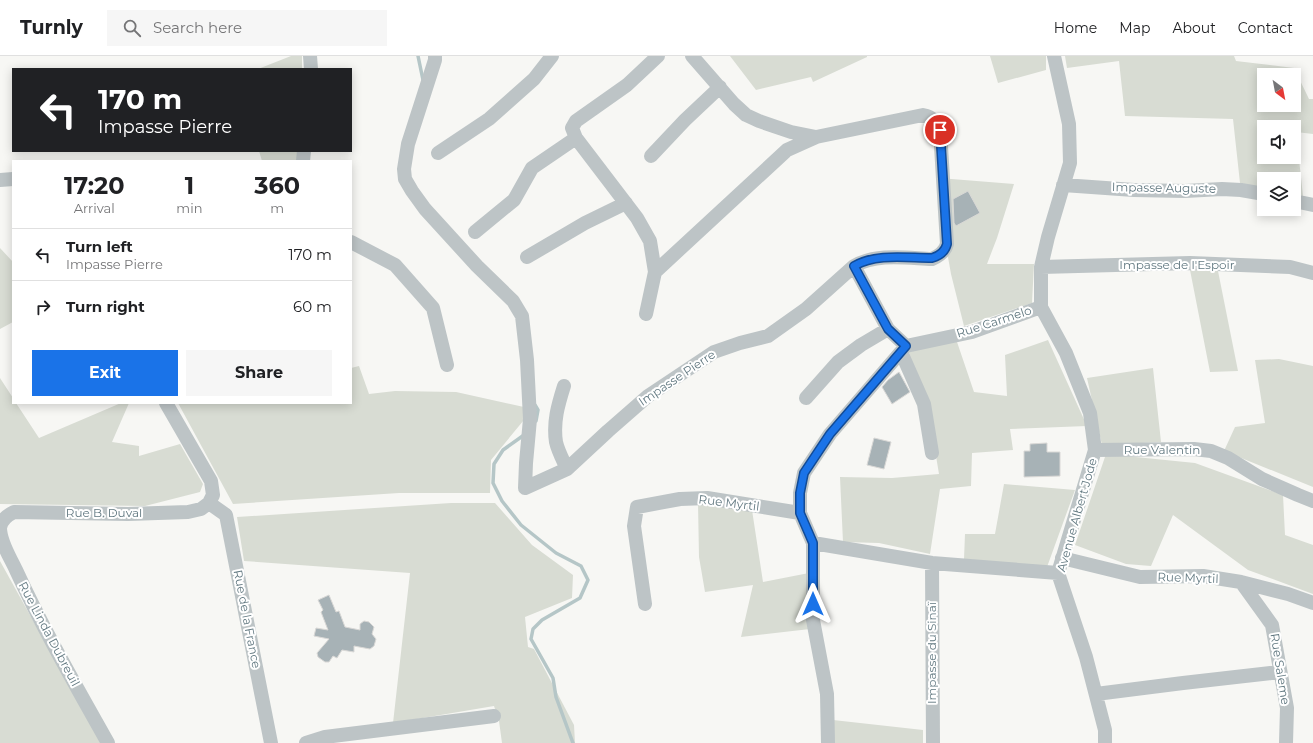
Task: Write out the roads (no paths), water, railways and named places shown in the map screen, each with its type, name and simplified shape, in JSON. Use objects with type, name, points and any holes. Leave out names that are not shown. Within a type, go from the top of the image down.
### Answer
[{"type":"street","points":[[310,56],[311,68]]},
{"type":"street","name":"Impasse Pierre","points":[[435,56],[408,144],[404,169],[405,179],[425,209],[472,261],[513,302],[522,316],[527,360],[530,419],[525,488],[567,469],[648,396],[714,352],[740,343],[768,336],[806,308],[854,266],[875,257],[932,258],[937,257],[946,249],[947,244],[940,130],[934,120],[929,116],[923,116],[816,137]]},
{"type":"street","points":[[438,154],[494,115],[534,79],[552,56]]},
{"type":"street","points":[[646,314],[655,272],[650,241],[637,218],[576,138],[572,128],[576,122],[627,84],[658,56]]},
{"type":"street","name":"Avenue Albert Jode","points":[[1054,56],[1069,124],[1070,163],[1048,237],[1041,267],[1041,306],[1066,353],[1090,414],[1095,450],[1058,573],[1086,657],[1105,730],[1105,743]]},
{"type":"street","points":[[698,57],[734,104],[746,115],[791,132],[816,137]]},
{"type":"street","points":[[651,156],[685,120],[720,87]]},
{"type":"street","points":[[655,272],[787,150],[816,137]]},
{"type":"street","points":[[475,232],[514,200],[532,168],[576,138]]},
{"type":"street","points":[[0,180],[12,180]]},
{"type":"street","name":"Impasse Auguste","points":[[1063,185],[1134,190],[1241,190],[1257,193]]},
{"type":"street","points":[[1301,202],[1313,205]]},
{"type":"street","points":[[527,257],[585,223],[626,203]]},
{"type":"street","points":[[352,243],[395,265],[433,308],[447,365]]},
{"type":"street","name":"Impasse de l'Espoir","points":[[1041,267],[1190,263],[1290,267],[1313,273]]},
{"type":"street","points":[[854,266],[888,329],[904,348],[924,404],[932,453]]},
{"type":"street","name":"Rue Carmelo","points":[[904,348],[972,332],[1041,306]]},
{"type":"street","points":[[806,398],[838,362],[861,345],[888,329]]},
{"type":"street","points":[[828,743],[827,694],[813,620],[813,543],[800,513],[800,493],[804,473],[830,434],[904,348]]},
{"type":"street","points":[[564,386],[555,422],[556,443],[567,469]]},
{"type":"street","points":[[167,404],[211,481],[213,495],[209,503]]},
{"type":"street","name":"Rue Valentin","points":[[1095,450],[1194,449],[1211,451],[1228,458],[1262,478],[1313,501]]},
{"type":"street","name":"Rue Myrtil","points":[[645,604],[634,526],[636,507],[680,499],[707,498],[800,513]]},
{"type":"street","name":"Rue B. Duval","points":[[1,521],[14,512],[128,514],[188,512],[201,509],[209,503]]},
{"type":"street","name":"Rue de la France","points":[[209,503],[226,515],[271,743]]},
{"type":"street","name":"Rue Linda Dubreuil","points":[[1,521],[0,526],[2,540],[25,590],[108,743]]},
{"type":"street","points":[[813,543],[932,563],[1058,573]]},
{"type":"street","name":"Rue Myrtil","points":[[1062,558],[1140,577],[1203,576],[1241,582],[1288,594],[1313,603]]},
{"type":"street","name":"Impasse du Sinaï","points":[[932,563],[933,743]]},
{"type":"street","name":"Rue Saleme","points":[[1241,582],[1272,625],[1287,708],[1286,743]]},
{"type":"street","points":[[1096,694],[1280,672]]},
{"type":"street","points":[[306,743],[326,737],[494,716]]},
{"type":"waterway","points":[[418,56],[423,80]]},
{"type":"waterway","points":[[535,405],[538,410],[536,421]]},
{"type":"waterway","points":[[524,435],[503,450],[494,464],[493,483],[502,501],[521,525],[556,553],[581,566],[588,580],[580,598],[542,620],[533,629],[531,639],[553,678],[556,697],[573,743]]}]
